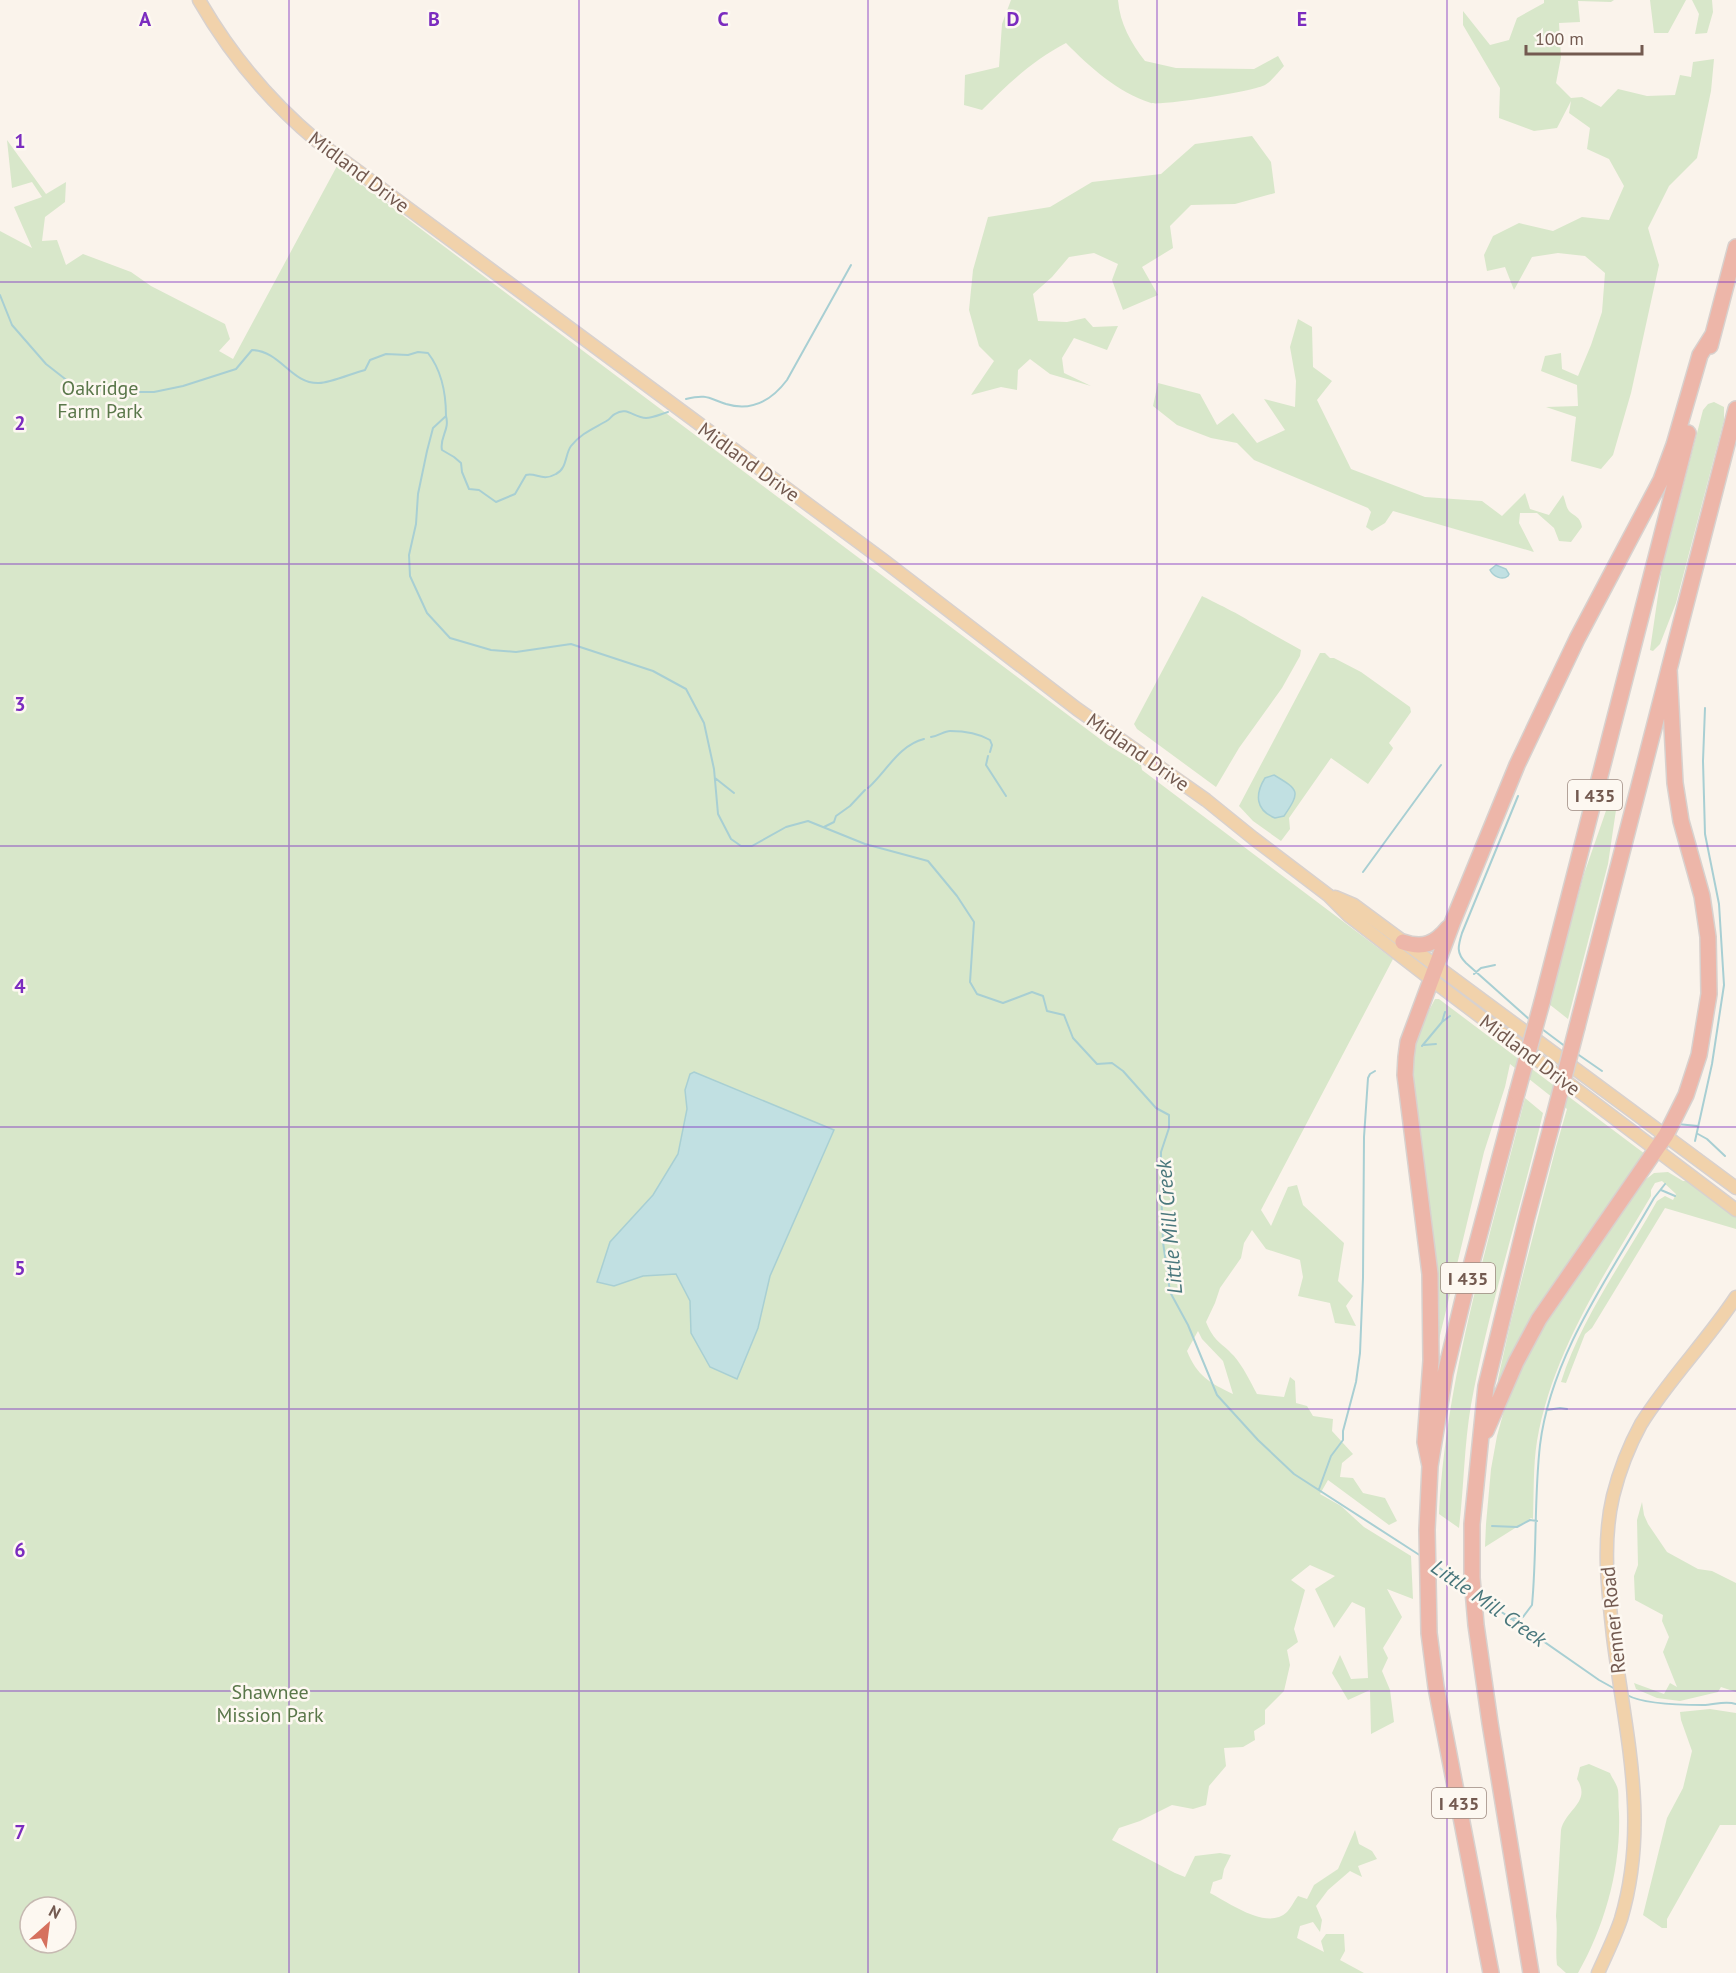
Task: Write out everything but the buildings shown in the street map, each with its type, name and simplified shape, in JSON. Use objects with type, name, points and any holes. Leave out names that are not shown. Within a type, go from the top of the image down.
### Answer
[{"type":"highway","name":"I 435","points":[[1491,1973],[1436,1687],[1429,1633],[1427,1563],[1430,1466],[1453,1339],[1736,247]]},
{"type":"highway","points":[[1430,1466],[1425,1442],[1431,1361],[1430,1285],[1405,1076],[1408,1042],[1453,921],[1535,725],[1577,639],[1661,480],[1674,445],[1700,355],[1712,336]]},
{"type":"highway","name":"I 435","points":[[1531,1973],[1481,1662],[1472,1578],[1472,1524],[1486,1386],[1736,409]]},
{"type":"highway","points":[[1479,1444],[1516,1362],[1539,1319],[1666,1136],[1686,1095],[1699,1055],[1707,1015],[1710,974],[1708,937],[1702,896],[1681,821],[1675,783],[1669,669]]},
{"type":"highway","points":[[1403,942],[1421,946],[1433,943],[1441,937],[1453,921]]},
{"type":"main road","name":"Midland Drive","points":[[199,0],[208,17],[248,73],[275,104],[317,141],[894,569],[1077,709],[1206,800],[1328,895],[1348,915],[1666,1136],[1736,1188]]},
{"type":"main road","name":"Midland Drive","points":[[1328,895],[1354,905],[1403,942],[1434,974],[1736,1210]]},
{"type":"main road","name":"Renner Road","points":[[1598,1973],[1620,1921],[1632,1864],[1635,1805],[1608,1590],[1607,1543],[1614,1496],[1622,1468],[1641,1425],[1736,1297]]},
{"type":"green space","points":[[1011,0],[1118,0],[1127,33],[1145,61],[1176,68],[1254,69],[1278,56],[1284,66],[1273,79],[1258,88],[1189,100],[1151,103],[1116,86],[1066,43],[1032,65],[982,110],[964,105],[965,75],[999,67],[1002,24]]},
{"type":"green space","points":[[1544,0],[1614,0],[1611,2],[1578,1],[1580,22],[1559,23],[1561,57],[1556,83],[1571,98],[1582,97],[1601,107],[1618,89],[1647,96],[1675,95],[1680,75],[1691,77],[1693,62],[1714,59],[1711,91],[1697,158],[1669,186],[1648,228],[1659,265],[1631,393],[1613,455],[1601,469],[1571,461],[1576,417],[1546,407],[1578,406],[1577,385],[1541,371],[1545,356],[1561,353],[1562,369],[1578,376],[1602,312],[1605,273],[1585,256],[1558,253],[1532,257],[1514,290],[1505,267],[1487,271],[1484,255],[1493,236],[1519,223],[1553,231],[1582,217],[1609,220],[1624,186],[1609,159],[1587,149],[1590,128],[1569,113],[1571,101],[1557,128],[1534,131],[1499,118],[1500,88],[1463,25],[1463,11],[1490,45],[1509,40],[1517,18],[1544,3]]},
{"type":"green space","points":[[1650,0],[1686,0],[1668,33],[1654,33]]},
{"type":"green space","points":[[1692,0],[1712,0],[1713,12],[1707,33],[1695,34],[1699,14]]},
{"type":"green space","points":[[1252,136],[1271,162],[1275,193],[1235,204],[1191,205],[1170,226],[1173,248],[1142,267],[1158,295],[1123,310],[1112,280],[1118,264],[1094,253],[1069,257],[1033,294],[1038,321],[1067,322],[1085,318],[1093,327],[1118,326],[1107,350],[1074,338],[1062,358],[1064,373],[1091,386],[1050,374],[1030,359],[1018,370],[1017,390],[1001,387],[971,395],[994,361],[979,346],[969,310],[973,270],[988,217],[1050,207],[1092,182],[1161,174],[1195,144]]},
{"type":"green space","points":[[7,140],[46,194],[66,182],[65,202],[45,217],[42,241],[57,240],[66,265],[83,254],[131,272],[151,286],[225,324],[230,339],[219,351],[233,359],[337,166],[1108,745],[1141,765],[1142,770],[1393,959],[1261,1210],[1271,1226],[1288,1187],[1297,1185],[1303,1205],[1344,1243],[1338,1281],[1353,1296],[1346,1306],[1356,1326],[1335,1323],[1330,1303],[1298,1296],[1303,1277],[1300,1260],[1266,1249],[1252,1230],[1244,1243],[1241,1258],[1220,1288],[1206,1322],[1215,1338],[1238,1361],[1257,1394],[1284,1397],[1290,1377],[1295,1381],[1296,1403],[1307,1406],[1313,1416],[1333,1419],[1332,1431],[1353,1454],[1342,1463],[1340,1477],[1353,1478],[1363,1493],[1385,1498],[1397,1521],[1389,1525],[1328,1480],[1320,1494],[1341,1506],[1364,1527],[1411,1556],[1413,1599],[1387,1589],[1402,1617],[1383,1648],[1388,1658],[1382,1671],[1390,1690],[1394,1722],[1371,1734],[1370,1690],[1348,1700],[1332,1673],[1340,1655],[1351,1679],[1368,1678],[1365,1608],[1352,1602],[1334,1628],[1315,1589],[1335,1576],[1310,1565],[1291,1580],[1305,1590],[1294,1629],[1298,1642],[1287,1650],[1290,1665],[1284,1691],[1265,1710],[1265,1724],[1254,1731],[1255,1740],[1243,1747],[1224,1748],[1226,1766],[1209,1786],[1206,1805],[1193,1809],[1172,1805],[1140,1821],[1119,1828],[1112,1840],[1185,1877],[1195,1856],[1220,1853],[1231,1855],[1222,1879],[1213,1882],[1210,1893],[1248,1913],[1269,1918],[1279,1917],[1287,1912],[1298,1896],[1307,1899],[1314,1885],[1338,1869],[1355,1830],[1359,1844],[1372,1851],[1377,1859],[1358,1866],[1362,1877],[1350,1871],[1328,1890],[1316,1906],[1322,1920],[1320,1932],[1313,1922],[1300,1926],[1297,1938],[1324,1952],[1321,1941],[1326,1934],[1344,1934],[1345,1951],[1340,1960],[1364,1973],[0,1973],[0,231],[32,248],[14,207],[42,197],[32,182],[12,188]],"holes":[[[1198,1331],[1202,1339],[1223,1361],[1233,1394],[1205,1378],[1191,1360],[1187,1351]]]},
{"type":"green space","points":[[1298,319],[1312,327],[1313,367],[1332,381],[1317,400],[1351,469],[1425,497],[1482,501],[1502,516],[1525,493],[1530,509],[1549,515],[1563,495],[1568,509],[1579,519],[1582,527],[1571,542],[1559,541],[1554,528],[1537,513],[1520,513],[1519,523],[1534,552],[1393,511],[1385,523],[1372,531],[1366,527],[1371,512],[1368,508],[1254,460],[1237,443],[1211,438],[1177,425],[1153,406],[1158,383],[1200,394],[1217,425],[1233,413],[1257,443],[1285,430],[1264,399],[1295,407],[1296,381],[1290,347]]},
{"type":"green space","points":[[1714,402],[1724,407],[1724,420],[1676,603],[1660,644],[1653,651],[1650,650],[1662,568],[1703,410],[1708,404]]},
{"type":"green space","points":[[1202,596],[1301,650],[1282,688],[1239,748],[1216,787],[1137,729],[1134,724]]},
{"type":"green space","points":[[1320,653],[1325,653],[1330,658],[1361,672],[1410,707],[1411,712],[1389,743],[1392,750],[1368,784],[1331,758],[1289,818],[1290,829],[1281,841],[1253,821],[1239,806]]},
{"type":"green space","points":[[1616,782],[1620,783],[1608,864],[1568,1019],[1549,1004],[1584,874]]},
{"type":"green space","points":[[1435,999],[1439,999],[1645,1154],[1536,1312],[1500,1384],[1498,1379],[1510,1325],[1567,1109],[1510,1064],[1484,1152],[1437,1348],[1411,1070],[1416,1035]]},
{"type":"green space","points":[[1525,1098],[1543,1113],[1478,1368],[1465,1451],[1459,1528],[1439,1514],[1443,1461],[1451,1408],[1472,1304]]},
{"type":"green space","points":[[1668,1172],[1687,1181],[1736,1217],[1736,1229],[1665,1208],[1592,1328],[1585,1334],[1566,1383],[1561,1382],[1580,1335],[1604,1289],[1657,1201],[1665,1196],[1673,1200],[1676,1194],[1662,1181],[1655,1183],[1651,1196],[1583,1314],[1555,1375],[1537,1441],[1533,1519],[1531,1518],[1485,1547],[1491,1469],[1497,1436],[1508,1396],[1538,1333],[1645,1180],[1654,1173]]},
{"type":"green space","points":[[1642,1502],[1648,1524],[1667,1552],[1698,1569],[1712,1571],[1736,1583],[1736,1692],[1721,1687],[1718,1692],[1680,1701],[1657,1698],[1636,1689],[1634,1683],[1664,1694],[1670,1683],[1677,1687],[1663,1652],[1669,1637],[1662,1621],[1663,1615],[1635,1600],[1634,1576],[1638,1565],[1637,1520]]},
{"type":"green space","points":[[1710,1709],[1736,1713],[1736,1825],[1720,1825],[1667,1919],[1667,1928],[1662,1928],[1643,1915],[1667,1818],[1683,1788],[1692,1751],[1680,1712]]},
{"type":"green space","points":[[1589,1764],[1610,1773],[1617,1788],[1619,1834],[1617,1855],[1609,1896],[1588,1955],[1578,1973],[1566,1973],[1557,1965],[1556,1959],[1561,1830],[1563,1823],[1580,1800],[1581,1787],[1577,1779],[1580,1767]]},
{"type":"water","points":[[1496,565],[1506,569],[1508,576],[1500,578],[1493,574],[1490,570]]},
{"type":"water","points":[[1274,775],[1293,788],[1295,792],[1293,801],[1284,816],[1275,818],[1268,815],[1260,806],[1258,796],[1265,778]]},
{"type":"water","points":[[694,1072],[834,1130],[770,1276],[758,1328],[737,1379],[710,1367],[691,1333],[690,1301],[676,1274],[643,1276],[614,1286],[597,1282],[610,1242],[653,1195],[678,1154],[687,1109],[685,1090],[690,1074]]},
{"type":"waterway","points":[[686,399],[703,397],[735,406],[744,406],[761,402],[775,393],[787,380],[851,265]]},
{"type":"waterway","name":"Little Mill Creek","points":[[0,295],[12,325],[46,364],[69,382],[106,392],[154,392],[183,386],[236,369],[252,350],[271,356],[309,382],[319,383],[365,370],[370,360],[386,354],[428,353],[437,367],[442,383],[446,416],[433,428],[418,494],[416,524],[409,555],[410,576],[427,613],[450,638],[491,650],[516,652],[571,644],[653,671],[686,689],[704,723],[714,769],[718,814],[731,839],[741,846],[752,846],[786,827],[808,821],[865,844],[928,861],[957,896],[974,922],[970,982],[977,994],[1003,1003],[1032,992],[1043,996],[1047,1011],[1064,1015],[1073,1038],[1097,1064],[1112,1063],[1123,1071],[1156,1108],[1169,1115],[1169,1128],[1161,1152],[1161,1186],[1163,1242],[1170,1292],[1188,1325],[1217,1395],[1258,1440],[1294,1474],[1421,1556]]},
{"type":"waterway","points":[[446,416],[447,426],[442,450],[461,463],[469,489],[479,490],[496,502],[515,494],[526,475],[547,477],[560,472],[569,449],[575,441],[614,414],[623,411],[646,418],[668,412]]},
{"type":"waterway","points":[[1695,1141],[1712,1064],[1724,985],[1719,904],[1705,834],[1703,761],[1705,708]]},
{"type":"waterway","points":[[931,737],[950,731],[976,734],[990,740],[992,745],[990,752]]},
{"type":"waterway","points":[[868,788],[900,753],[915,742],[924,739]]},
{"type":"waterway","points":[[988,756],[986,765],[1006,796]]},
{"type":"waterway","points":[[1363,872],[1441,765]]},
{"type":"waterway","points":[[715,778],[734,793]]},
{"type":"waterway","points":[[824,827],[834,822],[836,816],[850,806],[865,790]]},
{"type":"waterway","points":[[1518,796],[1462,933],[1459,949],[1466,963],[1530,1020]]},
{"type":"waterway","points":[[1474,974],[1481,968],[1495,965]]},
{"type":"waterway","points":[[1422,1046],[1442,1022],[1445,1012]]},
{"type":"waterway","points":[[1442,1022],[1450,1016]]},
{"type":"waterway","points":[[1542,1029],[1566,1047]]},
{"type":"waterway","points":[[1424,1045],[1436,1044]]},
{"type":"waterway","points":[[1576,1053],[1602,1071]]},
{"type":"waterway","points":[[1319,1489],[1331,1456],[1343,1440],[1360,1353],[1364,1137],[1368,1078],[1375,1071]]},
{"type":"waterway","points":[[1677,1124],[1698,1126]]},
{"type":"waterway","points":[[1698,1134],[1707,1139],[1725,1156]]},
{"type":"waterway","points":[[1510,1619],[1523,1617],[1532,1605],[1540,1445],[1546,1412],[1556,1379],[1569,1348],[1601,1286],[1654,1198],[1665,1184]]},
{"type":"waterway","points":[[1661,1190],[1675,1196]]},
{"type":"waterway","points":[[1547,1410],[1567,1409]]},
{"type":"waterway","points":[[1492,1526],[1517,1527],[1530,1520],[1537,1521]]},
{"type":"waterway","name":"Little Mill Creek","points":[[1434,1564],[1466,1587]]},
{"type":"waterway","name":"Little Mill Creek","points":[[1480,1597],[1599,1680],[1617,1690]]},
{"type":"waterway","name":"Little Mill Creek","points":[[1627,1695],[1664,1703],[1703,1705],[1728,1702],[1736,1704]]},
{"type":"park label","name":"Oakridge Farm Park","points":[[100,400]]},
{"type":"park label","name":"Shawnee Mission Park","points":[[270,1704]]}]
